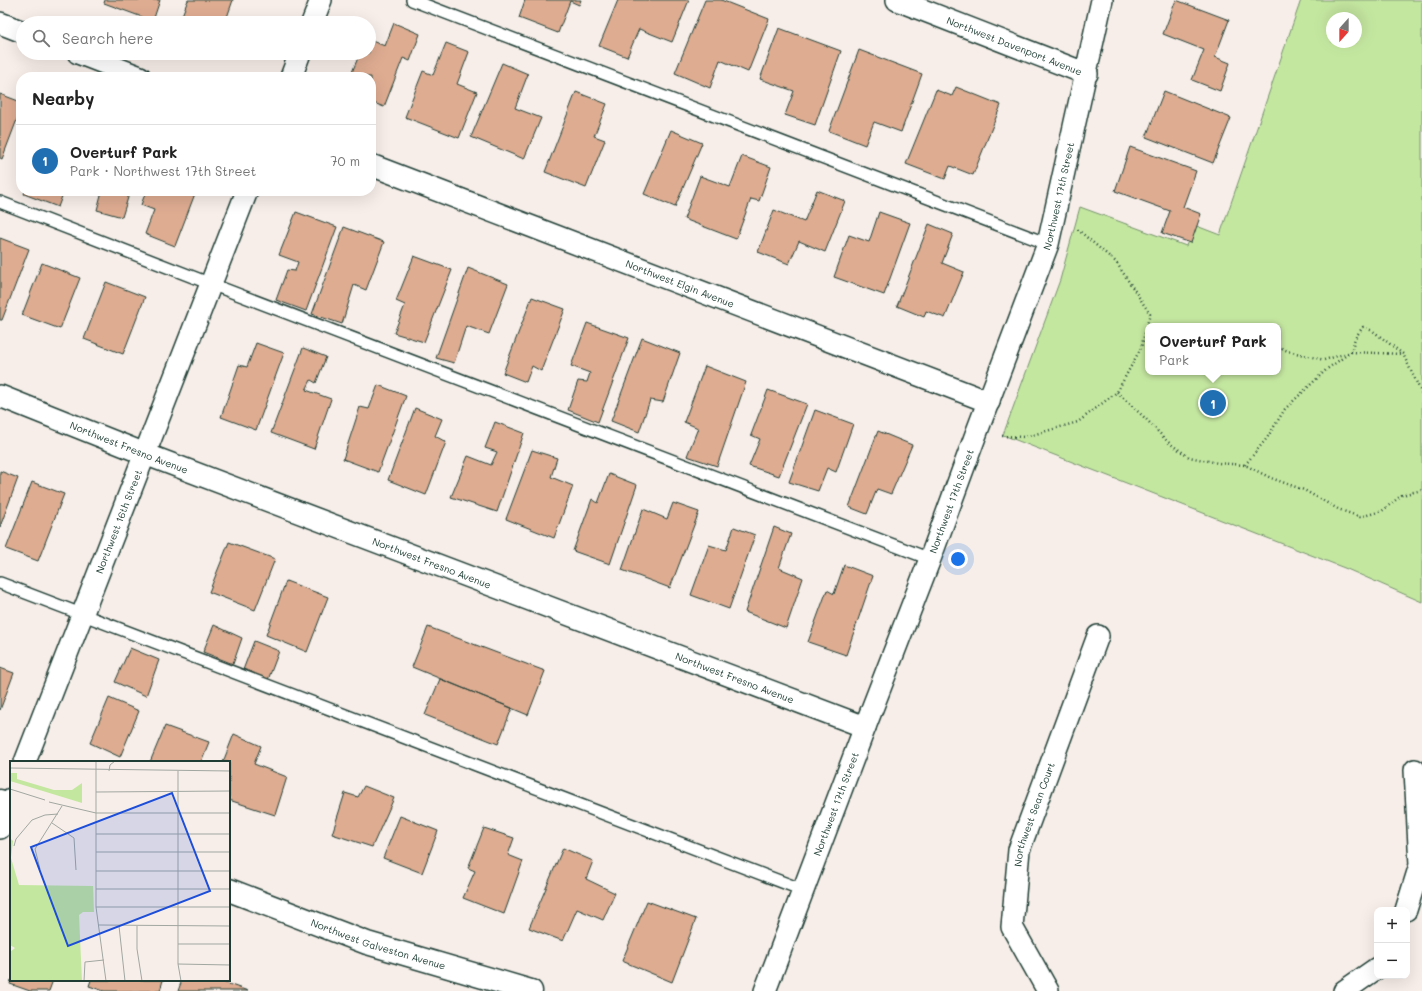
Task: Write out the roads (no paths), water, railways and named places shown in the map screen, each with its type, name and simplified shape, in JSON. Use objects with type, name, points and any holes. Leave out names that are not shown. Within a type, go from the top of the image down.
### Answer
[{"type":"street","points":[[315,16],[321,0]]},
{"type":"street","name":"Northwest 17th Street","points":[[765,991],[930,559],[1048,244],[1087,74],[1102,0]]},
{"type":"street","name":"Northwest Davenport Avenue","points":[[907,2],[1087,74]]},
{"type":"street","points":[[0,23],[16,29]]},
{"type":"street","points":[[96,60],[127,72]]},
{"type":"street","points":[[293,72],[297,60]]},
{"type":"street","name":"Northwest Elgin Avenue","points":[[376,167],[989,402]]},
{"type":"street","name":"Northwest 16th Street","points":[[25,761],[245,196]]},
{"type":"street","name":"Northwest Fresno Avenue","points":[[0,396],[145,454],[865,727]]},
{"type":"street","name":"Northwest Sean Court","points":[[1048,991],[1012,927],[1019,850],[1098,636]]},
{"type":"street","points":[[1407,907],[1420,864],[1414,770]]},
{"type":"street","points":[[0,828],[8,802]]},
{"type":"street","name":"Northwest Galveston Avenue","points":[[230,890],[367,943],[531,991]]},
{"type":"street","points":[[1344,991],[1374,970]]},
{"type":"lane","points":[[412,0],[1048,244]]},
{"type":"lane","points":[[0,202],[930,559]]},
{"type":"lane","points":[[0,583],[803,890]]},
{"type":"place","name":"Overturf Park","points":[[1213,403]]}]
